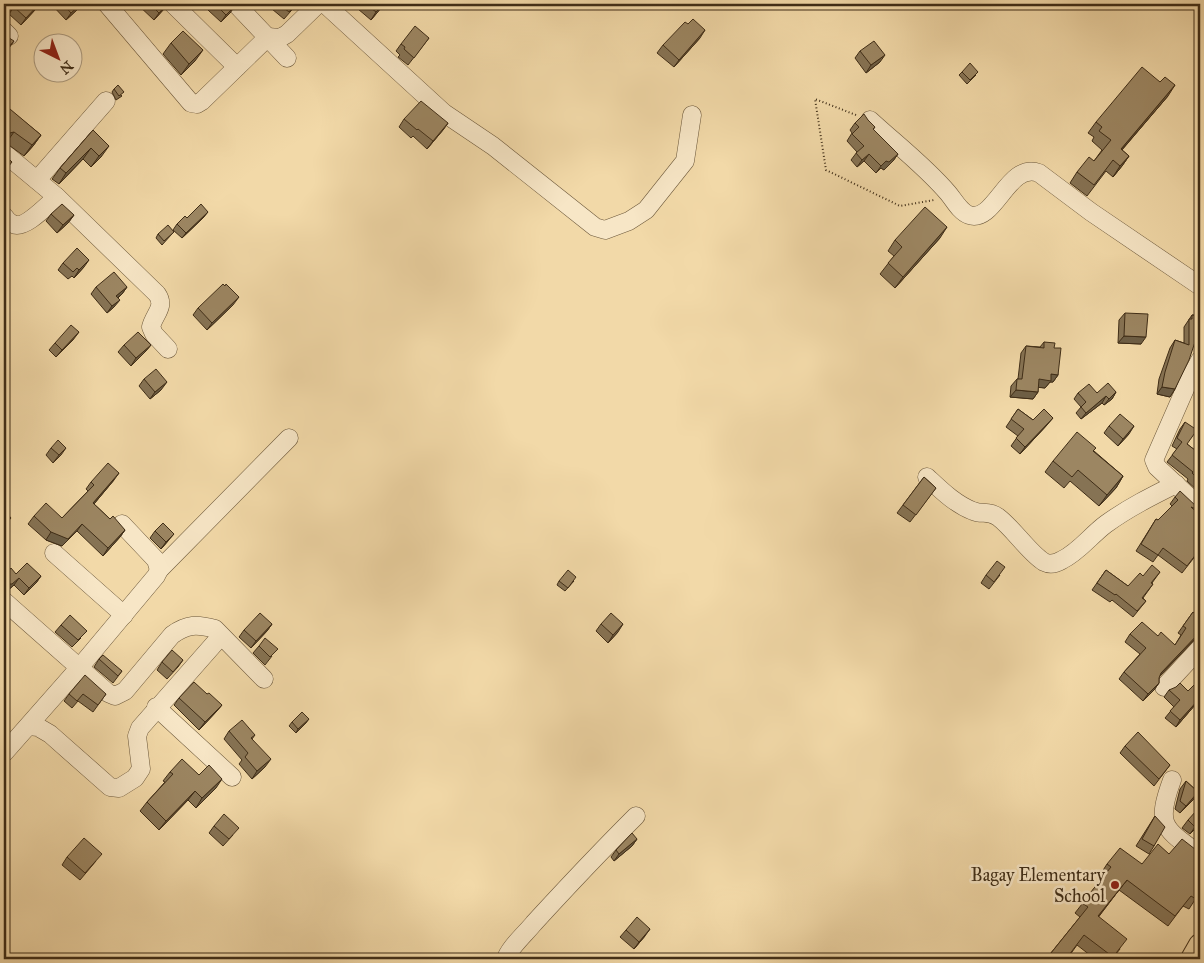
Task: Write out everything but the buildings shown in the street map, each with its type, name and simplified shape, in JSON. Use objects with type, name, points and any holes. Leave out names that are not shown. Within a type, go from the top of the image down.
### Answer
[{"type":"main road","points":[[1192,959],[1200,945]]},
{"type":"street","points":[[107,4],[191,103],[197,104],[268,37],[280,38],[287,34],[318,4]]},
{"type":"street","points":[[173,4],[237,67]]},
{"type":"street","points":[[236,4],[287,58]]},
{"type":"street","points":[[325,4],[444,113],[493,146],[595,227],[605,230],[629,221],[646,210],[685,160],[692,115]]},
{"type":"street","points":[[37,180],[106,101]]},
{"type":"street","points":[[870,120],[940,183],[961,210],[969,215],[978,216],[986,211],[1015,179],[1032,170],[1039,173],[1091,212],[1200,286]]},
{"type":"street","points":[[4,153],[57,197],[157,294],[161,305],[151,327],[154,334],[168,349]]},
{"type":"street","points":[[4,216],[14,225],[21,225],[57,197]]},
{"type":"street","points":[[1200,360],[1195,379],[1154,455],[1157,467],[1200,507]]},
{"type":"street","points":[[4,753],[124,615],[159,570],[290,438]]},
{"type":"street","points":[[928,477],[947,496],[966,508],[975,512],[987,512],[998,518],[1044,562],[1052,564],[1068,557],[1105,525],[1130,508],[1176,484]]},
{"type":"street","points":[[122,524],[156,560],[159,570]]},
{"type":"street","points":[[54,553],[124,615]]},
{"type":"street","points":[[4,601],[108,693],[116,696],[125,691],[172,635],[182,628],[190,626],[204,626],[214,629],[264,678]]},
{"type":"street","points":[[29,726],[38,727],[50,734],[110,787],[119,788],[135,778],[141,769],[137,736],[145,721],[221,636]]},
{"type":"street","points":[[1164,687],[1200,648]]},
{"type":"street","points":[[156,707],[232,777]]},
{"type":"street","points":[[1172,780],[1165,800],[1163,820],[1171,832],[1200,855]]},
{"type":"street","points":[[506,959],[521,937],[572,881],[636,816]]},
{"type":"path","points":[[870,120],[815,99],[826,170],[900,206],[952,198]]},
{"type":"place","name":"Bagay Elementary School","points":[[1115,885]]}]
